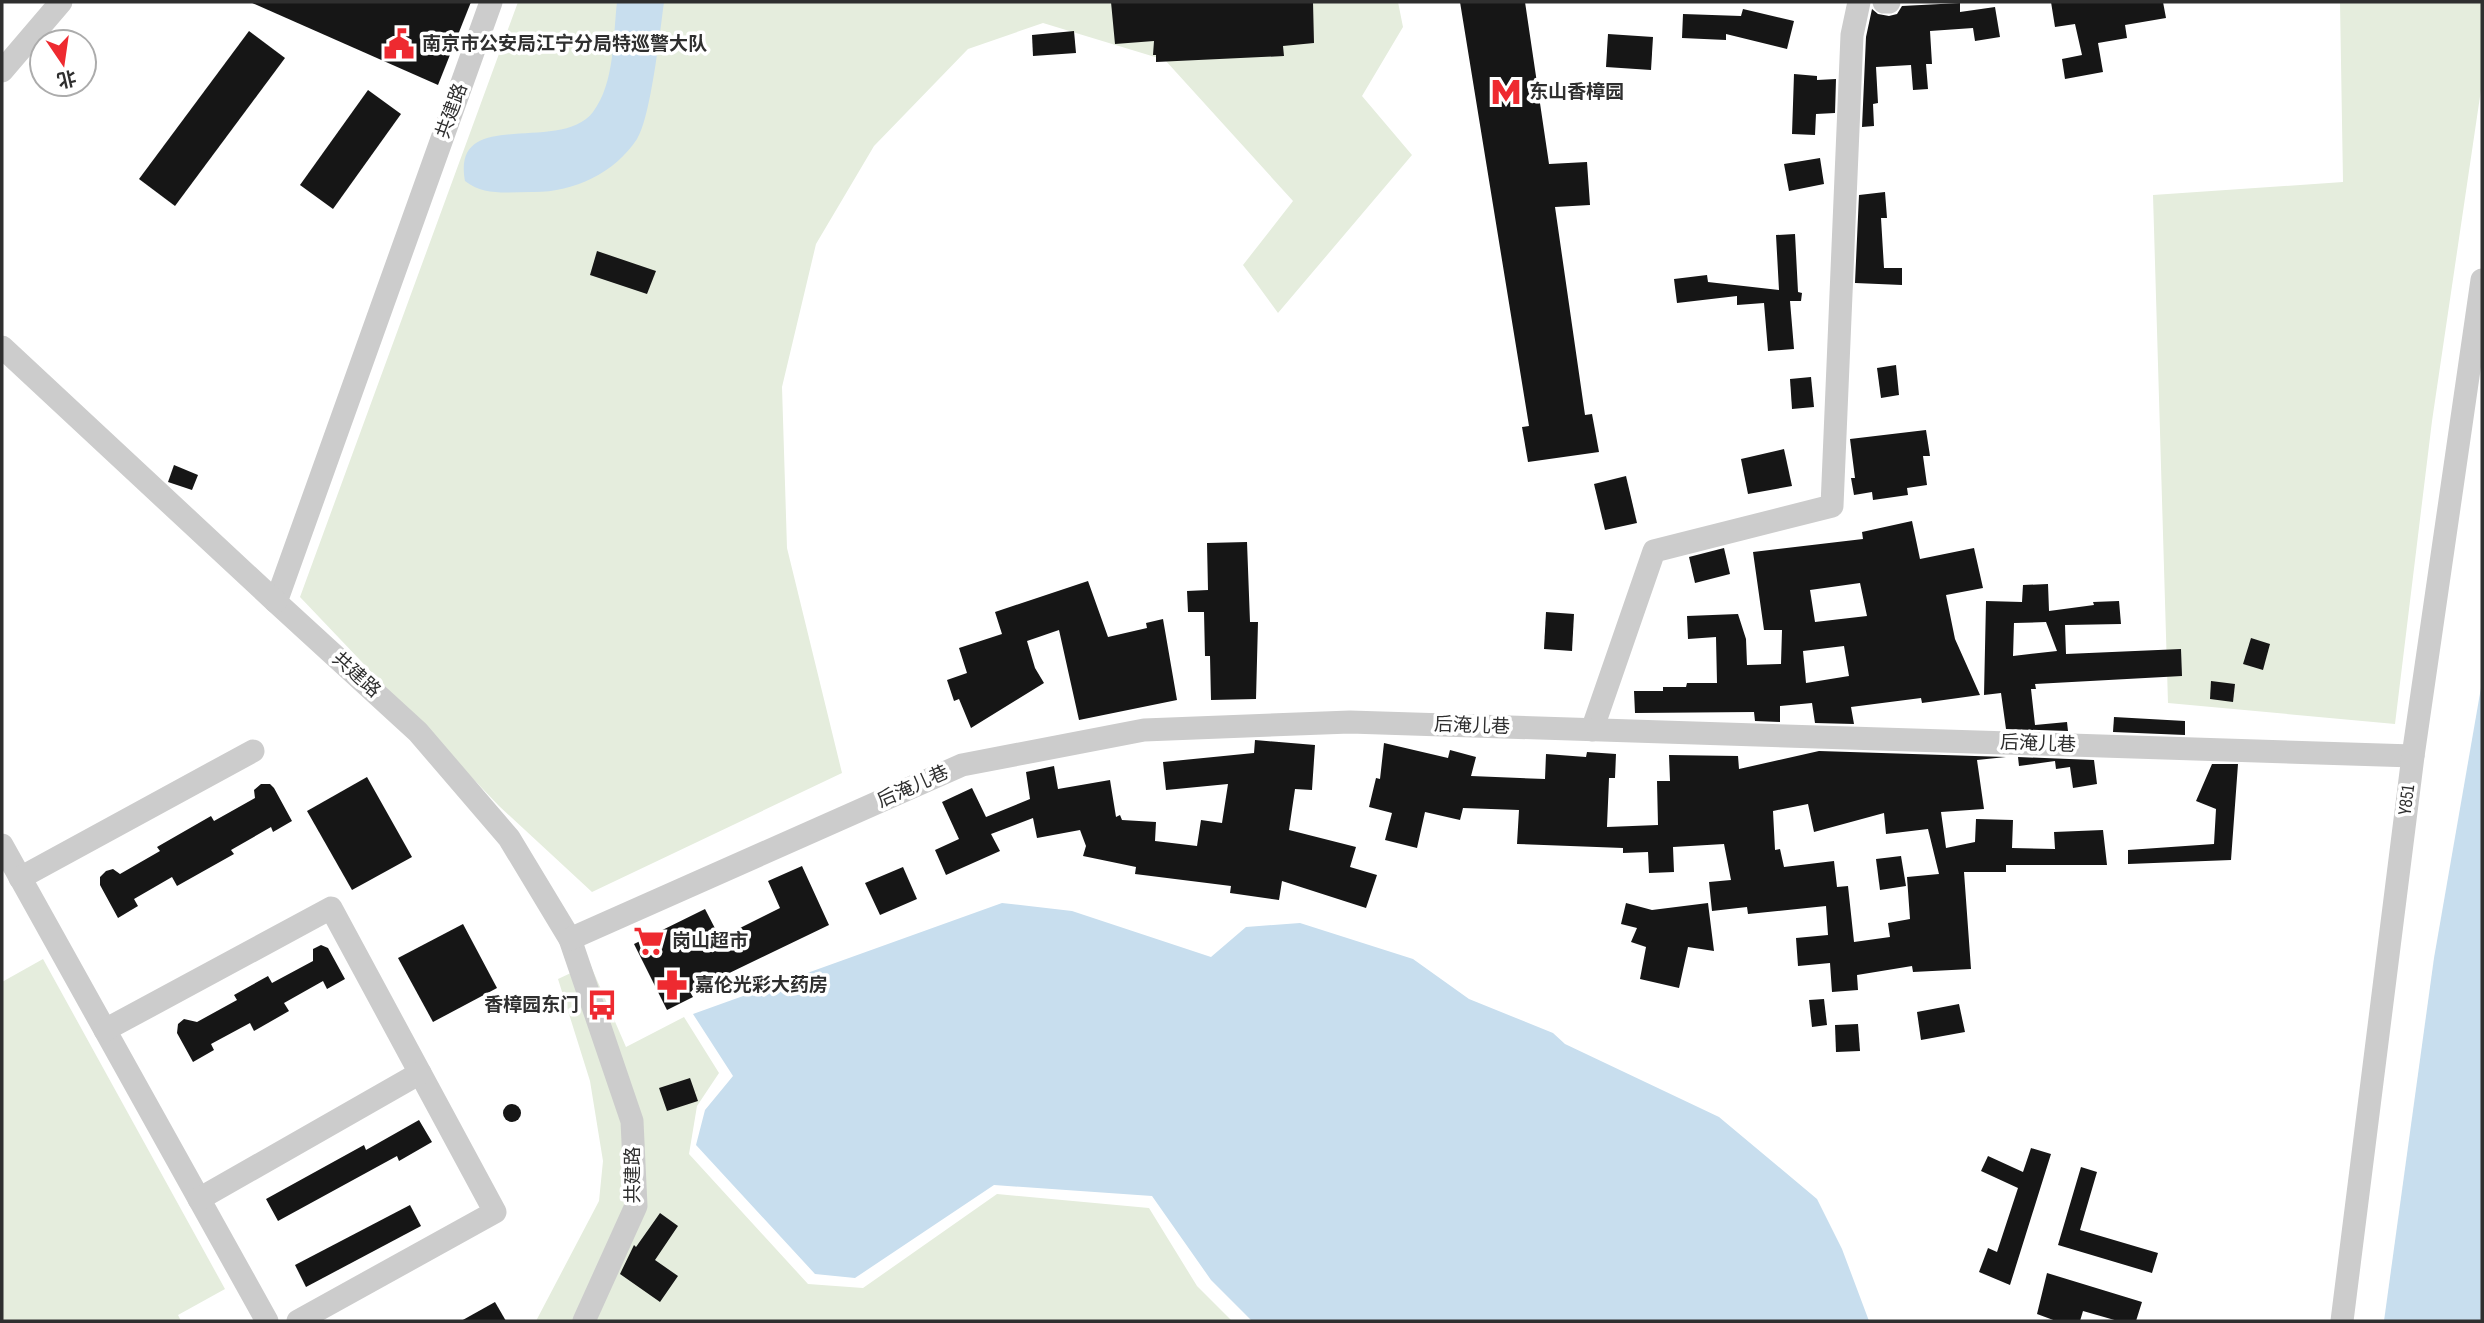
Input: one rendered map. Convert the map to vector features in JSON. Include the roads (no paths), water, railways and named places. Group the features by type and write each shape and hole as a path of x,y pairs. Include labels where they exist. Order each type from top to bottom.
{"street":[{"path":"2,71 61,2"},
{"name":"共建路","path":"491,2 276,602 418,732 509,838 570,939 632,1121 636,1206 584,1321"},
{"path":"1592,730 1654,551 1832,506 1852,35 1859,2"},
{"name":"Y851","path":"2342,1321 2413,756 2482,280"},
{"path":"2,347 276,602"},
{"name":"后淹儿巷","path":"570,939 962,765 1144,730 1350,722 2413,756"},
{"path":"20,878 253,751"},
{"path":"2,845 267,1321"},
{"path":"105,1030 331,908 495,1212 298,1321"},
{"path":"199,1199 420,1073"}],"water":[{"path":"617,2 664,2 647,112 637,139 628,151 591,179 562,189 496,192 480,189 465,181 465,158 474,144 491,137 557,130 577,124 593,112 609,73"},
{"path":"2482,682 2482,1321 2384,1321 2434,958"},
{"path":"1002,903 1072,911 1211,957 1246,927 1300,923 1413,959 1469,999 1553,1033 1565,1044 1719,1117 1817,1199 1842,1249 1869,1321 1252,1321 1211,1280 1152,1196 994,1185 855,1278 815,1274 696,1145 705,1110 733,1076 693,1014"}],"place":[{"name":"南京市公安局江宁分局特巡警大队","path":"399,44"},
{"name":"东山香樟园","path":"1506,92"},
{"name":"岗山超市","path":"649,941"},
{"name":"嘉伦光彩大药房","path":"672,985"},
{"name":"香樟园东门","path":"602,1005"}]}
